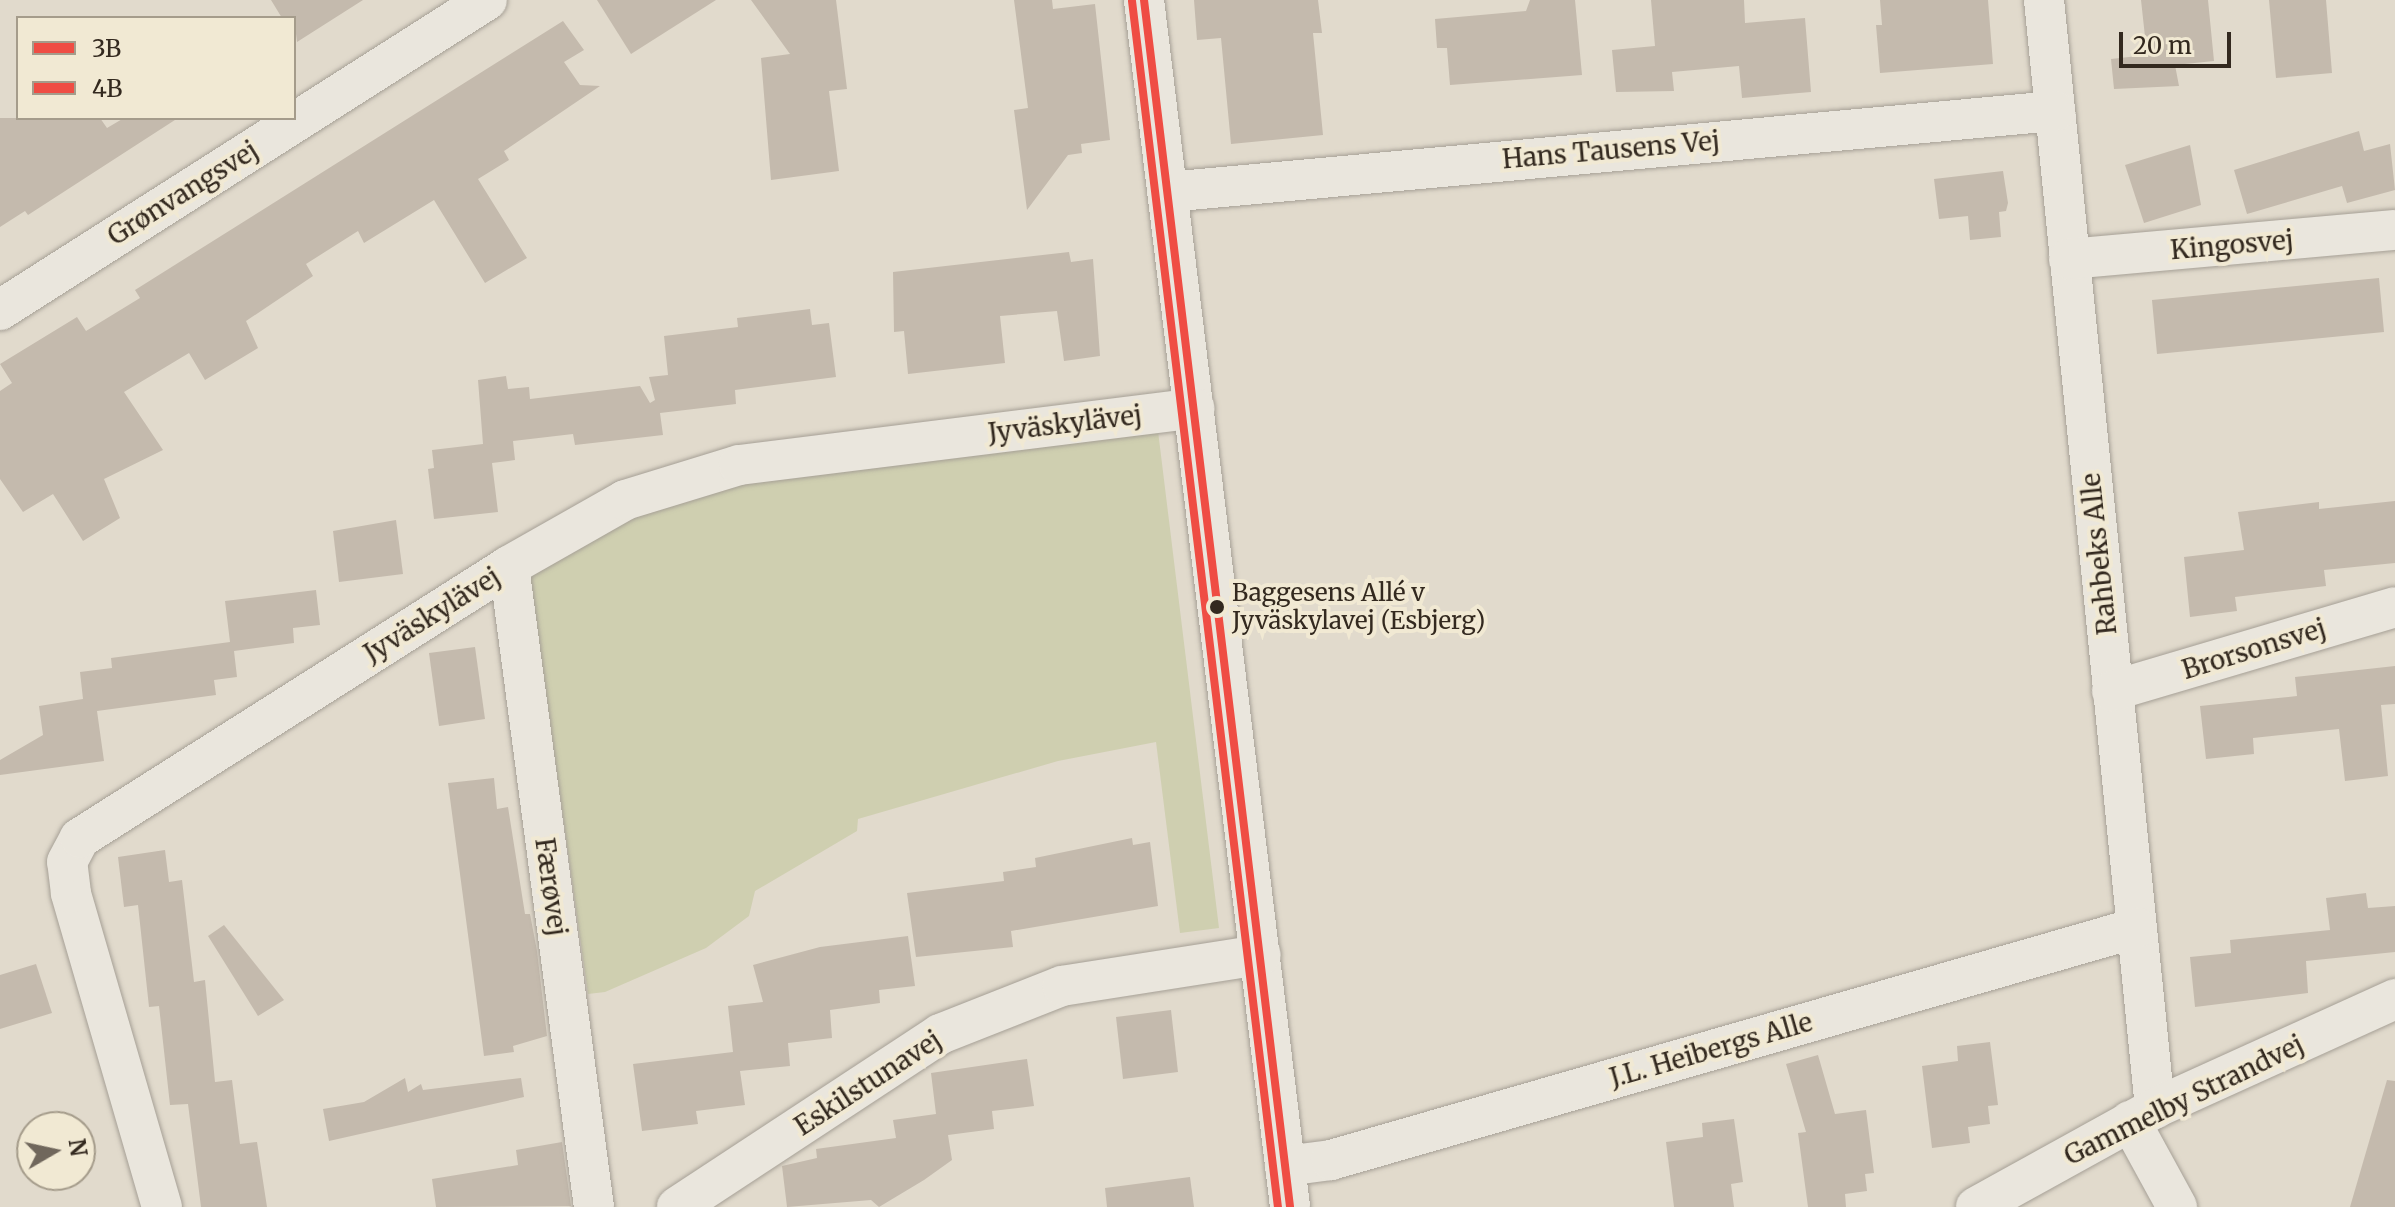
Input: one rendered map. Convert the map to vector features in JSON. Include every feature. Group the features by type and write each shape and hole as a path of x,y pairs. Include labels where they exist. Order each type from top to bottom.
{"street":[{"name":"Grønvangsvej","path":"0,310 487,0"},
{"path":"1144,0 1290,1207"},
{"name":"Rahbeks Alle","path":"2044,0 2136,928 2142,1114"},
{"name":"Hans Tausens Vej","path":"1168,192 2055,111"},
{"name":"Kingosvej","path":"2069,259 2395,230"},
{"name":"Jyväskylävej","path":"162,1207 71,893 67,862 75,847 111,817 509,566 625,500 739,465 1194,408"},
{"name":"Færøvej","path":"509,566 594,1207"},
{"name":"Brorsonsvej","path":"2112,691 2395,607"},
{"name":"J.L. Heibergs Alle","path":"1285,1166 1331,1160 2136,928"},
{"name":"Eskilstunavej","path":"677,1207 940,1034 1062,986 1261,955"},
{"name":"Gammelby Strandvej","path":"1976,1207 2142,1114 2395,999"},
{"path":"2142,1114 2177,1207"}],"green space":[{"path":"1158,431 1219,928 1180,933 1156,742 1058,761 858,819 857,831 755,891 749,916 706,948 605,992 588,994 529,575 584,541 655,509 725,487"}],"building":[{"path":"271,0 363,0 297,42 296,16 281,16"},
{"path":"597,0 716,0 631,54"},
{"path":"751,0 836,0 847,89 829,91 839,171 771,180 761,58 790,54"},
{"path":"1014,0 1052,0 1053,9 1095,4 1110,140 1081,144 1082,153 1068,155 1027,210 1014,110 1028,108"},
{"path":"1194,0 1318,0 1322,33 1313,33 1323,135 1231,144 1221,38 1197,40"},
{"path":"1530,0 1575,0 1582,75 1450,85 1447,48 1437,48 1435,19 1526,11"},
{"path":"1651,0 1744,0 1745,23 1805,18 1811,92 1742,98 1739,66 1672,72 1674,91 1616,92 1612,50 1655,46"},
{"path":"1880,0 1988,0 1993,64 1880,73 1876,25 1882,25"},
{"path":"2141,0 2208,0 2214,61 2175,65 2179,86 2114,89 2111,59 2147,55"},
{"path":"2269,0 2326,0 2332,73 2276,78"},
{"path":"563,21 584,50 564,62 580,85 600,86 504,151 509,160 478,179 527,258 485,283 434,200 364,243 358,231 306,264 313,276 246,321 258,348 205,380 189,353 124,392 163,450 104,479 120,518 83,541 53,494 23,512 0,479 0,391 12,383 0,364 77,317 86,331 140,298 135,290"},
{"path":"0,118 101,120 107,128 121,120 175,120 28,215 25,211 0,227"},
{"path":"2359,131 2364,151 2390,144 2395,190 2347,203 2342,186 2247,214 2234,170"},
{"path":"2190,145 2201,205 2144,223 2125,165"},
{"path":"2003,171 2008,203 2006,211 1999,212 2001,237 1970,240 1968,216 1939,219 1934,179"},
{"path":"1069,252 1071,262 1093,259 1100,356 1064,361 1057,311 1000,316 1005,363 908,374 904,331 894,332 893,272"},
{"path":"2379,278 2384,332 2157,354 2152,300"},
{"path":"810,309 812,325 829,323 836,377 735,390 736,404 660,413 663,435 575,445 573,434 513,441 515,460 492,463 498,512 434,519 428,469 434,468 432,450 483,444 478,380 506,376 508,389 529,387 530,399 640,386 650,403 655,400 649,377 668,375 664,336 738,327 737,318"},
{"path":"2395,501 2395,563 2324,570 2326,586 2235,597 2237,611 2190,617 2184,557 2244,550 2238,512 2319,502 2319,509"},
{"path":"396,520 403,574 339,582 333,531"},
{"path":"316,590 320,625 293,628 294,643 234,651 237,677 214,680 216,695 97,711 104,761 0,775 0,760 43,735 39,706 83,699 80,672 112,668 111,658 230,642 225,601"},
{"path":"475,647 485,719 439,726 429,653"},
{"path":"2395,666 2395,704 2381,705 2388,776 2345,781 2339,729 2253,738 2254,754 2206,759 2200,706 2297,696 2295,677"},
{"path":"494,778 497,809 508,807 525,914 530,914 547,1036 513,1046 514,1052 484,1056 448,783"},
{"path":"1132,838 1133,845 1150,842 1158,906 1011,931 1013,947 916,957 907,893 1004,881 1003,872 1036,867 1035,858"},
{"path":"165,850 169,882 182,880 194,982 205,980 215,1082 232,1080 240,1144 257,1142 267,1207 201,1207 188,1104 170,1105 159,1006 149,1007 138,905 124,907 118,857"},
{"path":"2366,893 2368,908 2395,906 2395,952 2306,961 2308,993 2195,1007 2190,957 2231,953 2230,940 2330,930 2326,898"},
{"path":"224,925 284,1000 258,1016 208,936"},
{"path":"908,936 915,986 879,990 880,1003 830,1010 832,1038 788,1043 790,1066 740,1071 745,1105 696,1111 698,1124 642,1131 633,1064 733,1052 728,1006 763,1002 753,965 820,947"},
{"path":"36,964 52,1013 0,1029 0,975"},
{"path":"1171,1010 1178,1072 1123,1079 1116,1017"},
{"path":"1990,1042 1998,1105 1988,1106 1990,1124 1968,1127 1970,1143 1932,1148 1922,1066 1958,1061 1957,1046"},
{"path":"1818,1055 1835,1114 1866,1110 1874,1173 1865,1174 1867,1191 1845,1194 1846,1207 1808,1207 1798,1133 1806,1132 1786,1064"},
{"path":"1027,1059 1034,1106 992,1111 994,1129 948,1135 952,1160 924,1180 879,1207 871,1200 787,1207 782,1166 817,1158 816,1149 896,1138 893,1120 936,1114 931,1073"},
{"path":"405,1078 408,1092 421,1084 423,1090 521,1078 524,1097 329,1141 323,1109 364,1102"},
{"path":"2387,1080 2395,1081 2395,1207 2350,1207"},
{"path":"1734,1119 1743,1182 1731,1184 1734,1207 1674,1207 1666,1142 1703,1137 1702,1123"},
{"path":"562,1142 571,1206 436,1207 432,1179 518,1165 516,1150"},
{"path":"1190,1177 1194,1207 1107,1207 1105,1188"}],"transit line":[{"name":"3B","path":"1144,0 1290,1207"},
{"name":"4B","path":"1132,1 1278,1207"}],"place":[{"name":"Baggesens Allé v Jyväskylavej (Esbjerg)","path":"1217,607"}]}
